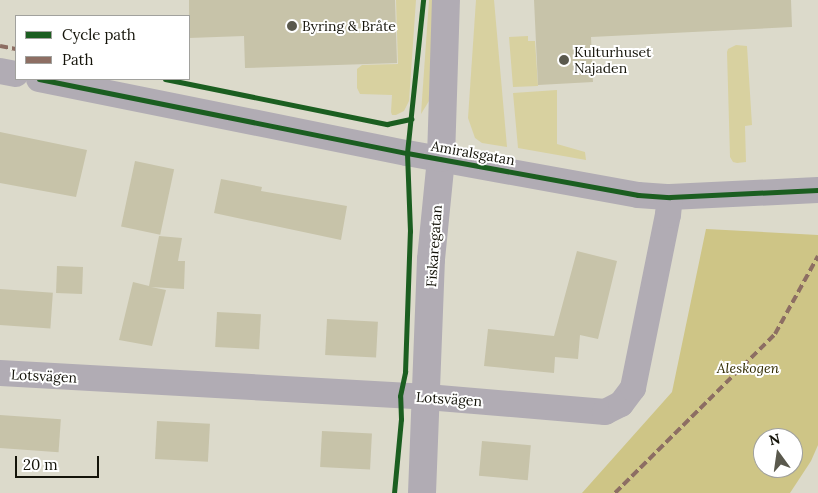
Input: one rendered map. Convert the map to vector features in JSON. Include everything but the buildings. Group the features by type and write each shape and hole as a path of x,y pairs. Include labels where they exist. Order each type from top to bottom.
{"street":[{"name":"Fiskaregatan","path":"422,493 431,259 441,158 446,0"},
{"path":"0,70 15,74"},
{"name":"Amiralsgatan","path":"44,80 407,154 441,158 638,195 670,197 818,190"},
{"name":"Lotsvägen","path":"0,373 427,397 605,412 621,404 633,388 670,197"}],"shaded area":[{"path":"396,0 416,0 409,101 404,111 392,115 392,95 360,94 357,88 357,69 362,65 398,64"},
{"path":"429,0 438,0 429,101 421,114"},
{"path":"476,0 494,0 507,147 482,143 475,138 468,118"},
{"path":"528,36 528,41 535,41 538,86 513,87 509,37"},
{"path":"736,45 747,46 752,125 745,126 746,162 737,163 733,162 730,157 727,52 728,49"},
{"path":"557,90 557,144 585,152 586,160 518,148 513,93"}],"green space":[{"name":"Aleskogen","path":"706,229 818,235 818,445 803,473 803,428 753,428 753,478 800,478 790,493 582,493 672,392"}],"marked path":[{"path":"0,46 15,49"},
{"path":"615,493 775,334 818,256"}],"cycle path":[{"path":"394,493 401,419 400,396 405,372 410,231 407,153 423,0"},
{"path":"44,80 407,153 638,195 670,197 818,190"},
{"path":"170,80 387,124 411,119"}],"place":[{"name":"Byring & Bråte","path":"292,26"},
{"name":"Kulturhuset Najaden","path":"564,60"}]}
